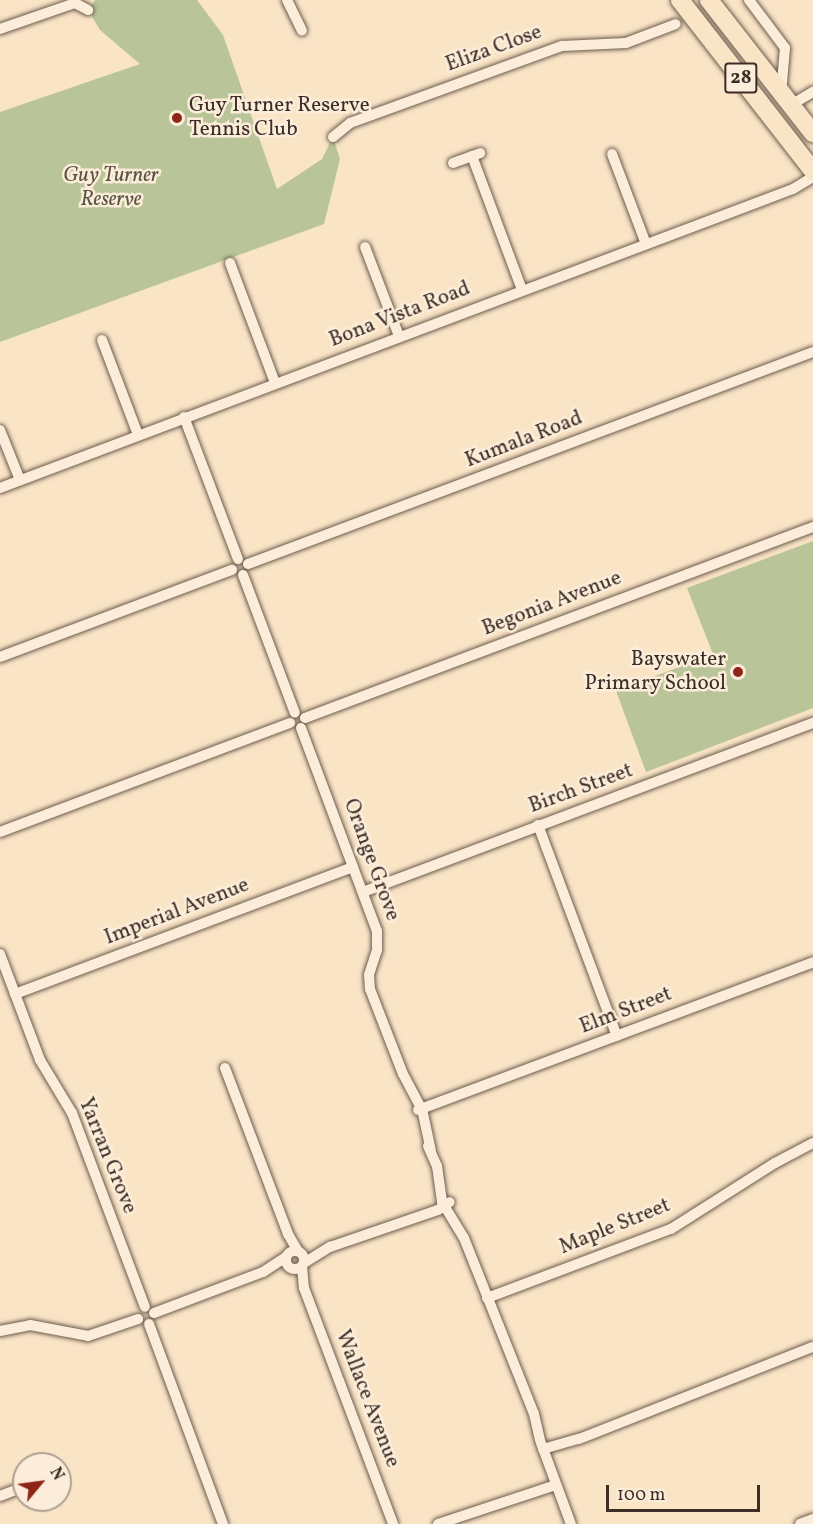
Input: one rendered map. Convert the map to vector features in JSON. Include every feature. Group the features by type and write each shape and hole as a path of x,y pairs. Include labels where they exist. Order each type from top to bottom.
{"main road":[{"name":"28","path":"680,0 813,171"},
{"name":"28","path":"709,0 813,133"}],"street":[{"path":"287,0 302,31"},
{"path":"749,0 786,48 786,99 813,92"},
{"path":"0,28 75,1 88,10"},
{"name":"Eliza Close","path":"333,137 350,123 562,46 626,43 676,24"},
{"path":"453,163 476,154 522,290"},
{"path":"612,154 646,244"},
{"name":"Bona Vista Road","path":"0,488 793,189 813,177"},
{"path":"365,247 399,336"},
{"path":"230,263 275,383"},
{"path":"102,340 138,435"},
{"name":"Kumala Road","path":"243,566 812,356"},
{"path":"184,417 243,566 292,718"},
{"path":"0,430 20,480"},
{"name":"Begonia Avenue","path":"303,723 813,527"},
{"path":"0,657 243,566"},
{"path":"0,832 292,718 303,723"},
{"name":"Orange Grove","path":"303,723 378,937 370,969 370,989 403,1074 406,1092 420,1110 420,1130 446,1182 445,1203 460,1218 464,1238 511,1364 534,1414 543,1448 571,1524"},
{"name":"Birch Street","path":"363,892 813,723"},
{"path":"538,825 617,1036"},
{"name":"Imperial Avenue","path":"15,994 353,867"},
{"name":"Yarran Grove","path":"0,954 43,1066 72,1113 150,1310"},
{"name":"Elm Street","path":"420,1110 813,962"},
{"path":"225,1068 288,1234 295,1260"},
{"name":"Maple Street","path":"486,1298 671,1229 775,1163 813,1143"},
{"path":"223,1524 139,1312 263,1272 445,1203"},
{"name":"Wallace Avenue","path":"295,1260 393,1524"},
{"path":"0,1331 30,1325 88,1336 143,1322 150,1310"},
{"path":"543,1448 579,1439 813,1347"},
{"path":"438,1524 555,1481"},
{"path":"800,1524 813,1519"}],"green space":[{"name":"Guy Turner Reserve","path":"95,0 197,0 223,35 277,189 322,159 333,137 340,159 324,224 0,342 0,112 140,64 100,30 88,10"},
{"name":"Bayswater Primary School","path":"813,541 813,708 646,772 616,691 713,654 687,588"}],"place":[{"name":"Guy Turner Reserve Tennis Club","path":"177,118"},
{"name":"Bayswater Primary School","path":"738,672"}]}
